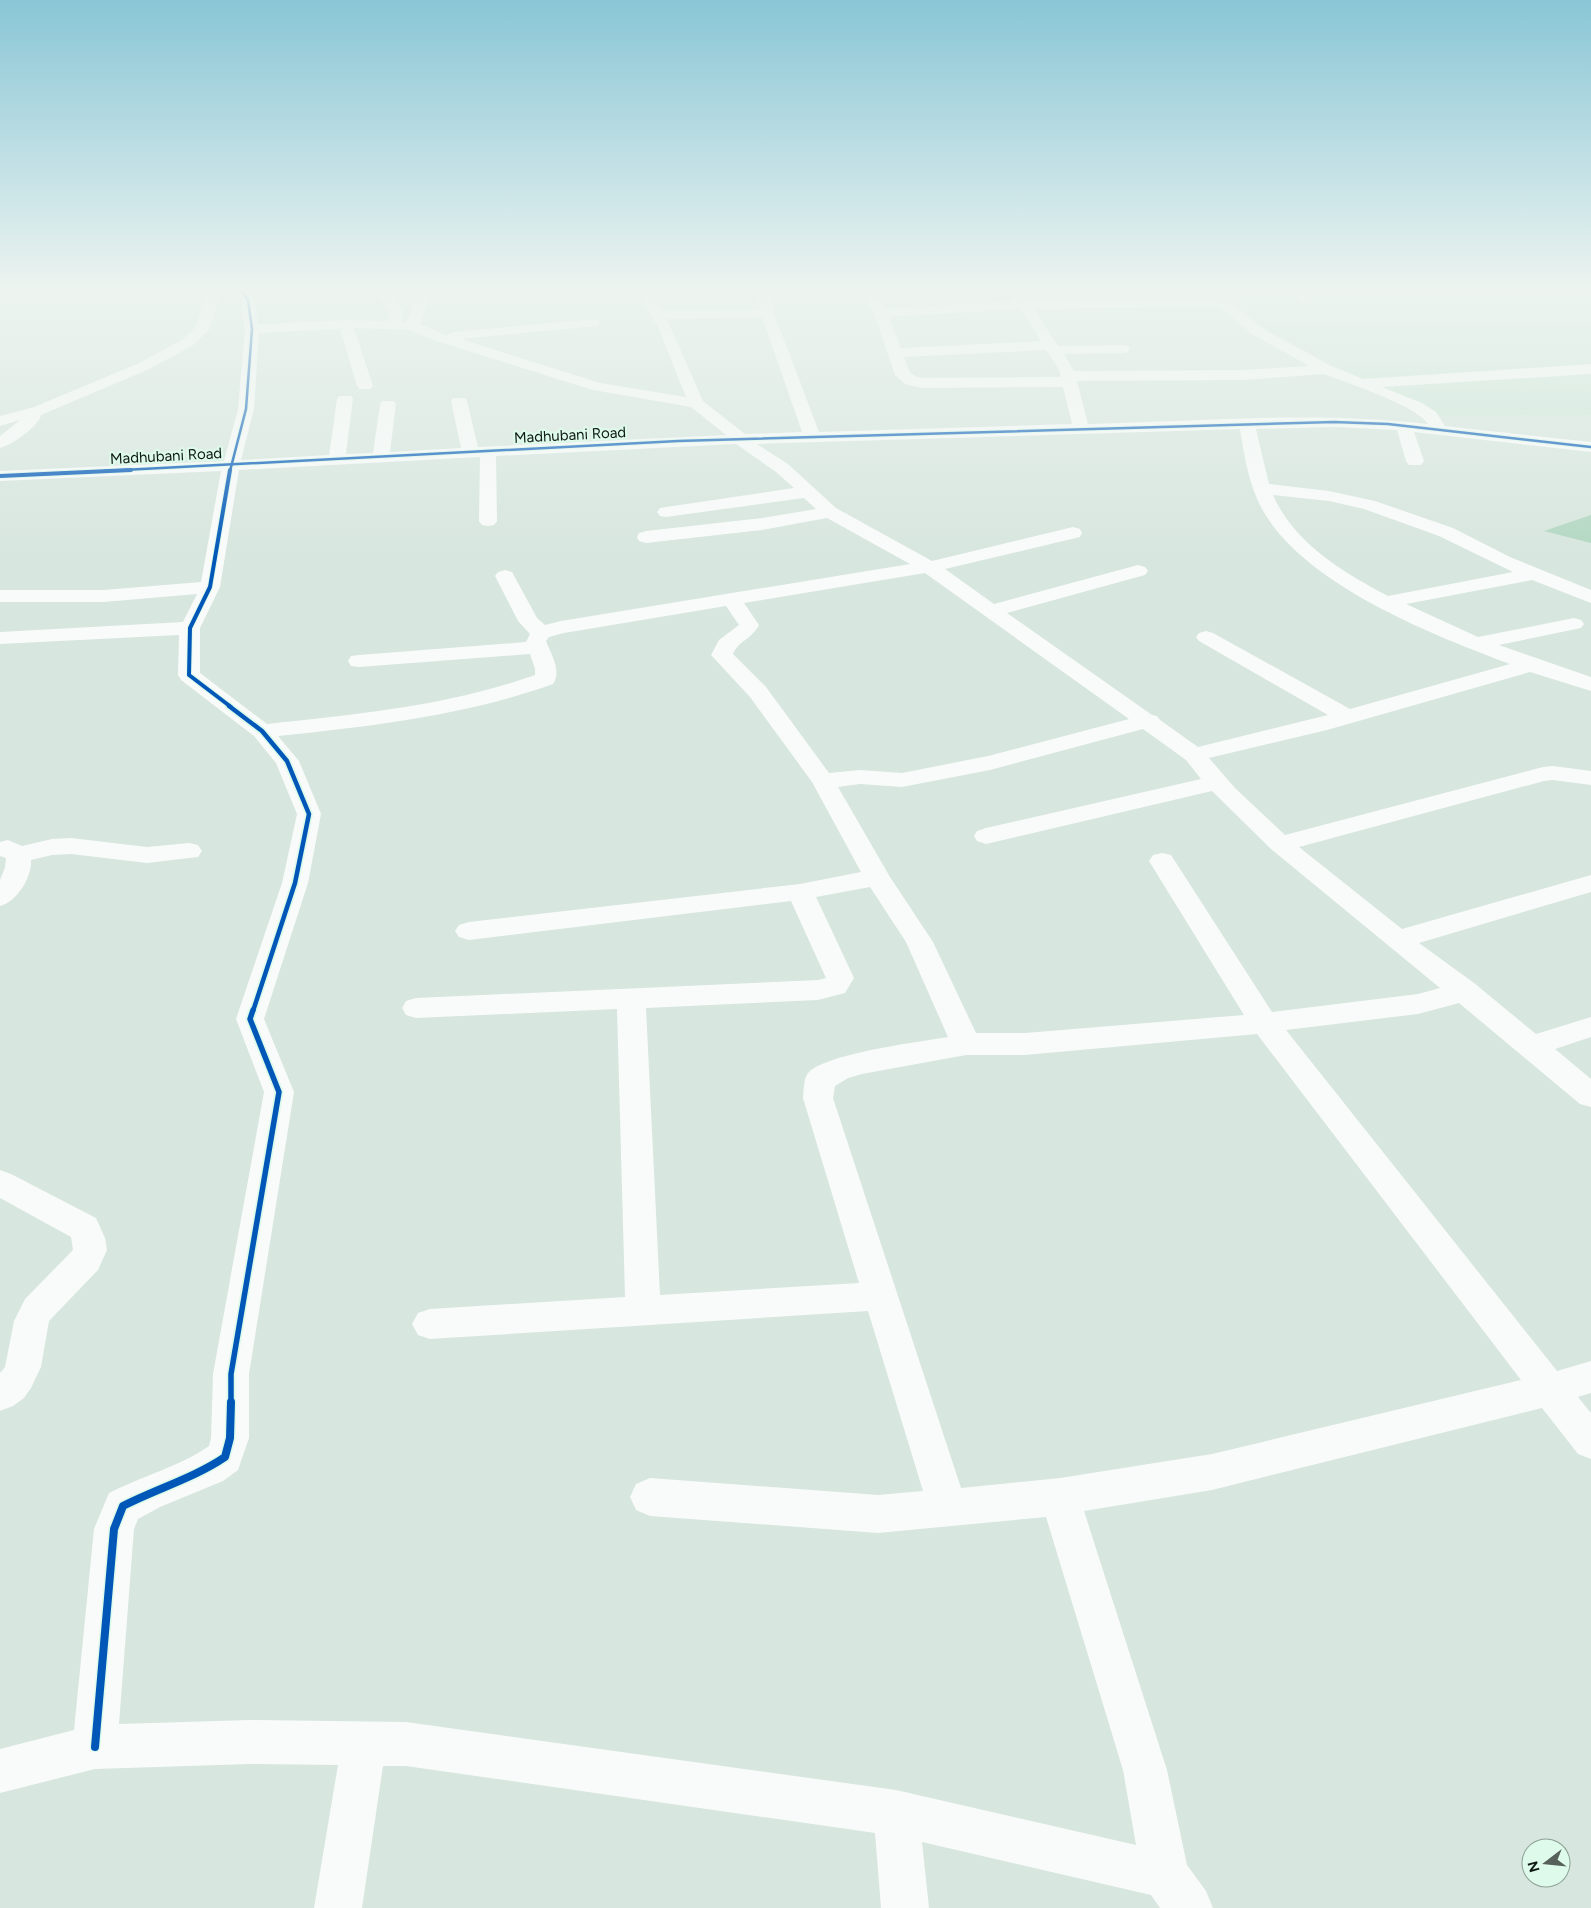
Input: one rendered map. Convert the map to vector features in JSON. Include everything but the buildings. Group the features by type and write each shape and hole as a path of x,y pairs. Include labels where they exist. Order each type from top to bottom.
{"street":[{"path":"0,421 40,410 118,377"},
{"path":"94,1747 114,1529 122,1506 209,1468 225,1457 230,1438 231,1374 279,1092 250,1019 295,883 309,814 287,761 262,731 189,675 190,628 210,587 231,464 246,409 248,377"},
{"path":"362,377 365,386"},
{"path":"566,377 598,387 696,403 741,439 782,468 830,512 929,567 1149,721 1194,755 1216,783 1280,844 1397,940 1533,1045 1591,1096"},
{"path":"685,377 696,403"},
{"path":"790,377 812,436"},
{"path":"906,377 916,382 1183,377"},
{"path":"1345,377 1425,411 1440,430"},
{"path":"1359,383 1458,377"},
{"path":"1068,379 1081,430"},
{"path":"337,460 345,399"},
{"path":"460,401 479,452 488,521"},
{"path":"381,458 388,404"},
{"path":"0,443 21,429 40,410"},
{"name":"Madhubani Road","path":"0,476 812,436 1334,422 1404,426 1591,447"},
{"path":"1247,424 1253,463 1263,489 1272,510 1296,543 1341,577 1386,602 1474,644 1530,665 1591,684"},
{"path":"1404,426 1415,461"},
{"path":"1572,445 1591,464"},
{"path":"1263,489 1329,496 1369,505 1446,532 1533,574 1591,597"},
{"path":"666,512 806,492"},
{"path":"646,537 762,524 830,512"},
{"path":"358,661 540,640 561,627 929,567 1073,533"},
{"path":"992,611 1138,571"},
{"path":"1386,602 1533,574"},
{"path":"262,731 398,716 450,706 522,688 546,679 546,668 540,640 505,576"},
{"path":"0,596 104,596 210,587"},
{"path":"731,599 749,625 746,631 726,644 722,655 758,692 823,782 877,877 919,942 966,1044"},
{"path":"1474,644 1574,624"},
{"path":"0,638 190,628"},
{"path":"1206,637 1346,716"},
{"path":"1194,755 1319,725 1530,665"},
{"path":"823,782 860,777 902,780 990,762 1149,721"},
{"path":"1280,844 1543,774 1553,773 1591,778"},
{"path":"986,836 1216,783"},
{"path":"9,852 71,846 146,855 189,851"},
{"path":"0,898 18,872 20,864 9,852"},
{"path":"1162,860 1264,1023 1591,1442"},
{"path":"469,931 800,892 877,877"},
{"path":"1397,940 1591,883"},
{"path":"416,1008 818,990 836,986 840,978 800,892"},
{"path":"948,1508 818,1098 820,1080 838,1070 862,1063 966,1044 1025,1044 1264,1023 1418,1004 1434,1001 1464,990"},
{"path":"631,998 643,1310"},
{"path":"1533,1045 1591,1027"},
{"path":"0,1183 84,1228 90,1240 88,1257 40,1306 30,1321 25,1346 26,1364 20,1376 0,1394"},
{"path":"430,1324 880,1296"},
{"path":"650,1497 878,1514 1060,1497 1212,1472 1551,1389 1591,1377"},
{"path":"0,1771 94,1747 250,1742 406,1744 896,1813 1177,1891 1146,1770 1060,1497"},
{"path":"338,1908 364,1743"},
{"path":"896,1813 905,1908"}],"shaded area":[{"path":"1358,377 1591,377 1591,415 1430,415"},
{"path":"1591,515 1591,543 1544,531"}],"cycle path":[{"path":"95,1747 114,1529 123,1506 146,1494 209,1468 225,1457 230,1438 231,1374 279,1092 250,1019 295,883 309,814 287,761 262,731 189,675 190,628 210,587 231,465 246,409 248,377"},
{"path":"0,476 267,464 678,441 1334,422 1388,424 1591,447"}]}
